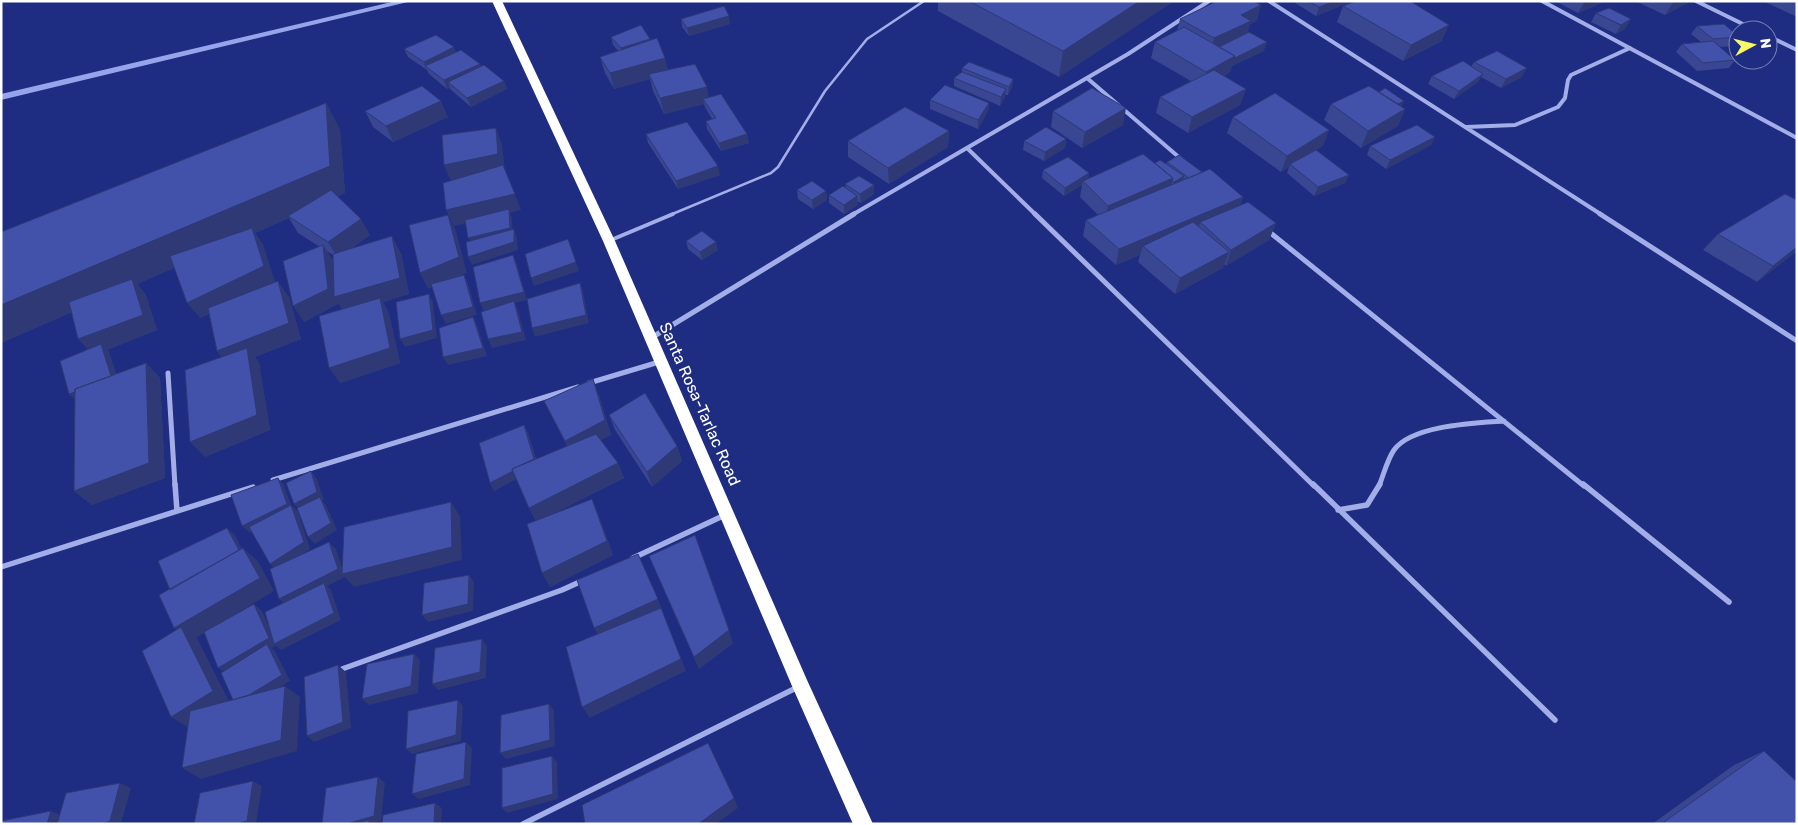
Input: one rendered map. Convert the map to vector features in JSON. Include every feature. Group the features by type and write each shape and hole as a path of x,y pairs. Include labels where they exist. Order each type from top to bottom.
{"highway":[{"name":"Santa Rosa-Tarlac Road","path":"497,1 609,241 801,686 863,824"}],"street":[{"path":"651,339 867,206 968,149 1128,54 1209,1"},
{"path":"1269,1 1797,341"},
{"path":"1542,1 1797,138"},
{"path":"1696,1 1735,20"},
{"path":"1778,41 1797,50"},
{"path":"1466,127 1515,125 1558,107 1565,98 1568,80 1571,75 1630,48"},
{"path":"1087,78 1185,162"},
{"path":"968,149 1555,720"},
{"path":"1260,224 1729,602"},
{"path":"269,482 661,361"},
{"path":"168,372 177,511"},
{"path":"1338,510 1367,505 1380,488 1395,448 1408,439 1441,428 1504,421"},
{"path":"1,567 260,485"},
{"path":"623,562 728,514"},
{"path":"342,669 562,590 588,578"},
{"path":"523,824 801,686"}],"lane":[{"path":"609,241 771,173 778,167 825,91 867,39 924,1"}],"building":[{"path":"969,1 1140,1 1063,51"},
{"path":"1217,1 1254,1 1261,5 1241,15 1251,21 1214,38 1180,19"},
{"path":"1308,1 1335,1 1319,7"},
{"path":"1356,1 1410,1 1449,25 1411,45 1343,6"},
{"path":"724,6 729,16 687,28 681,19"},
{"path":"1609,8 1631,19 1621,25 1596,13"},
{"path":"1724,24 1728,27 1728,38 1713,39 1697,26"},
{"path":"641,25 650,39 621,48 611,37"},
{"path":"1184,27 1235,56 1206,72 1155,42"},
{"path":"1249,32 1267,42 1235,58 1235,56 1219,47"},
{"path":"436,35 454,47 424,62 404,49"},
{"path":"657,38 665,58 610,73 600,57"},
{"path":"1713,41 1728,54 1728,61 1703,63 1682,44"},
{"path":"461,50 480,64 444,80 425,66"},
{"path":"1497,51 1527,68 1506,79 1474,62"},
{"path":"1463,61 1483,74 1459,91 1432,76"},
{"path":"969,62 1013,79 1009,87 962,68"},
{"path":"695,64 707,87 660,98 649,74"},
{"path":"484,65 504,81 467,98 448,82"},
{"path":"1214,70 1246,89 1192,117 1160,97"},
{"path":"962,72 1006,89 1001,97 954,78"},
{"path":"945,85 989,103 978,120 930,100"},
{"path":"422,86 441,101 386,126 365,111"},
{"path":"1369,86 1405,109 1368,131 1331,104"},
{"path":"1092,88 1126,108 1085,132 1053,111"},
{"path":"1385,88 1404,101 1398,104 1379,92"},
{"path":"1275,93 1329,130 1287,156 1233,117"},
{"path":"721,94 747,134 719,143 706,121 716,118 703,99"},
{"path":"326,103 330,166 1,305 1,232"},
{"path":"905,107 949,131 888,168 848,141"},
{"path":"687,122 718,166 676,181 646,134"},
{"path":"1417,125 1435,137 1390,160 1370,146"},
{"path":"1046,127 1066,139 1045,152 1024,141"},
{"path":"496,128 498,154 444,165 442,135"},
{"path":"1316,150 1349,175 1318,187 1290,164"},
{"path":"1143,154 1173,178 1108,206 1083,181"},
{"path":"1179,155 1202,172 1189,178 1167,162"},
{"path":"1068,157 1089,173 1065,188 1043,170"},
{"path":"1160,160 1184,176 1174,182 1172,181 1173,178 1155,163"},
{"path":"503,165 515,194 446,210 443,183"},
{"path":"1210,169 1243,197 1119,249 1086,220"},
{"path":"859,176 874,185 860,194 845,184"},
{"path":"812,181 826,191 812,200 797,190"},
{"path":"843,186 857,196 844,205 829,195"},
{"path":"331,190 361,219 328,242 288,216"},
{"path":"1785,194 1797,200 1797,247 1773,266 1718,234"},
{"path":"1248,202 1276,223 1231,250 1200,222"},
{"path":"509,209 510,228 468,238 465,220"},
{"path":"448,215 459,257 420,273 409,225"},
{"path":"1193,222 1229,252 1180,278 1143,246"},
{"path":"252,228 264,266 187,303 170,256"},
{"path":"514,229 514,242 468,257 466,242"},
{"path":"702,231 716,242 700,252 686,241"},
{"path":"392,236 400,278 334,297 333,254"},
{"path":"568,239 576,262 531,278 525,254"},
{"path":"323,245 328,289 293,306 283,261"},
{"path":"513,255 524,292 480,303 473,267"},
{"path":"464,275 473,307 441,315 431,284"},
{"path":"132,279 143,315 78,339 69,302"},
{"path":"278,281 289,323 217,351 208,308"},
{"path":"580,283 586,315 532,328 527,299"},
{"path":"429,294 433,330 400,339 396,302"},
{"path":"380,298 390,348 329,368 319,316"},
{"path":"514,301 522,332 488,339 481,312"},
{"path":"473,317 483,348 443,357 439,328"},
{"path":"101,344 111,376 75,389 75,392 69,394 60,361"},
{"path":"247,348 257,415 190,442 185,370"},
{"path":"146,363 149,463 74,491 75,389"},
{"path":"593,379 605,420 565,441 544,401"},
{"path":"645,393 677,446 647,472 609,415"},
{"path":"524,425 534,459 512,469 513,471 490,483 479,443"},
{"path":"596,434 618,463 529,508 512,469"},
{"path":"311,471 317,492 294,504 286,483"},
{"path":"278,478 287,504 242,526 231,495"},
{"path":"320,497 331,523 308,537 297,508"},
{"path":"592,499 607,541 542,573 527,524"},
{"path":"451,502 452,547 342,574 344,527"},
{"path":"291,505 304,542 270,564 249,527"},
{"path":"227,528 239,550 170,590 158,561"},
{"path":"695,535 729,630 694,657 649,556"},
{"path":"329,542 338,569 279,599 270,569"},
{"path":"243,548 260,578 174,628 159,595"},
{"path":"638,554 658,599 594,628 577,580"},
{"path":"469,575 468,604 422,615 424,583"},
{"path":"324,583 334,613 274,644 265,612"},
{"path":"254,604 269,638 218,668 204,632"},
{"path":"661,608 681,659 582,707 566,647"},
{"path":"181,627 213,691 171,717 142,651"},
{"path":"482,639 480,672 432,684 435,648"},
{"path":"267,644 282,675 249,695 233,700 221,673"},
{"path":"414,654 411,686 362,699 367,664"},
{"path":"338,665 343,722 307,736 304,677"},
{"path":"285,686 281,740 182,768 190,711"},
{"path":"458,700 456,735 406,749 408,711"},
{"path":"549,704 550,740 500,753 501,715"},
{"path":"466,742 464,779 412,794 416,754"},
{"path":"708,743 734,798 698,824 585,824 582,805"},
{"path":"1764,751 1797,782 1797,824 1665,824 1664,822"},
{"path":"552,756 553,794 502,808 502,768"},
{"path":"378,777 374,816 346,824 322,824 326,788"},
{"path":"253,781 247,821 236,824 194,824 200,793"},
{"path":"120,783 110,821 101,824 57,824 66,793"},
{"path":"435,803 434,824 382,824 383,815"},
{"path":"51,811 47,824 1,824 1,821"},
{"path":"369,820 369,824 354,824"}],"waterway":[{"path":"1,97 408,1"}]}
